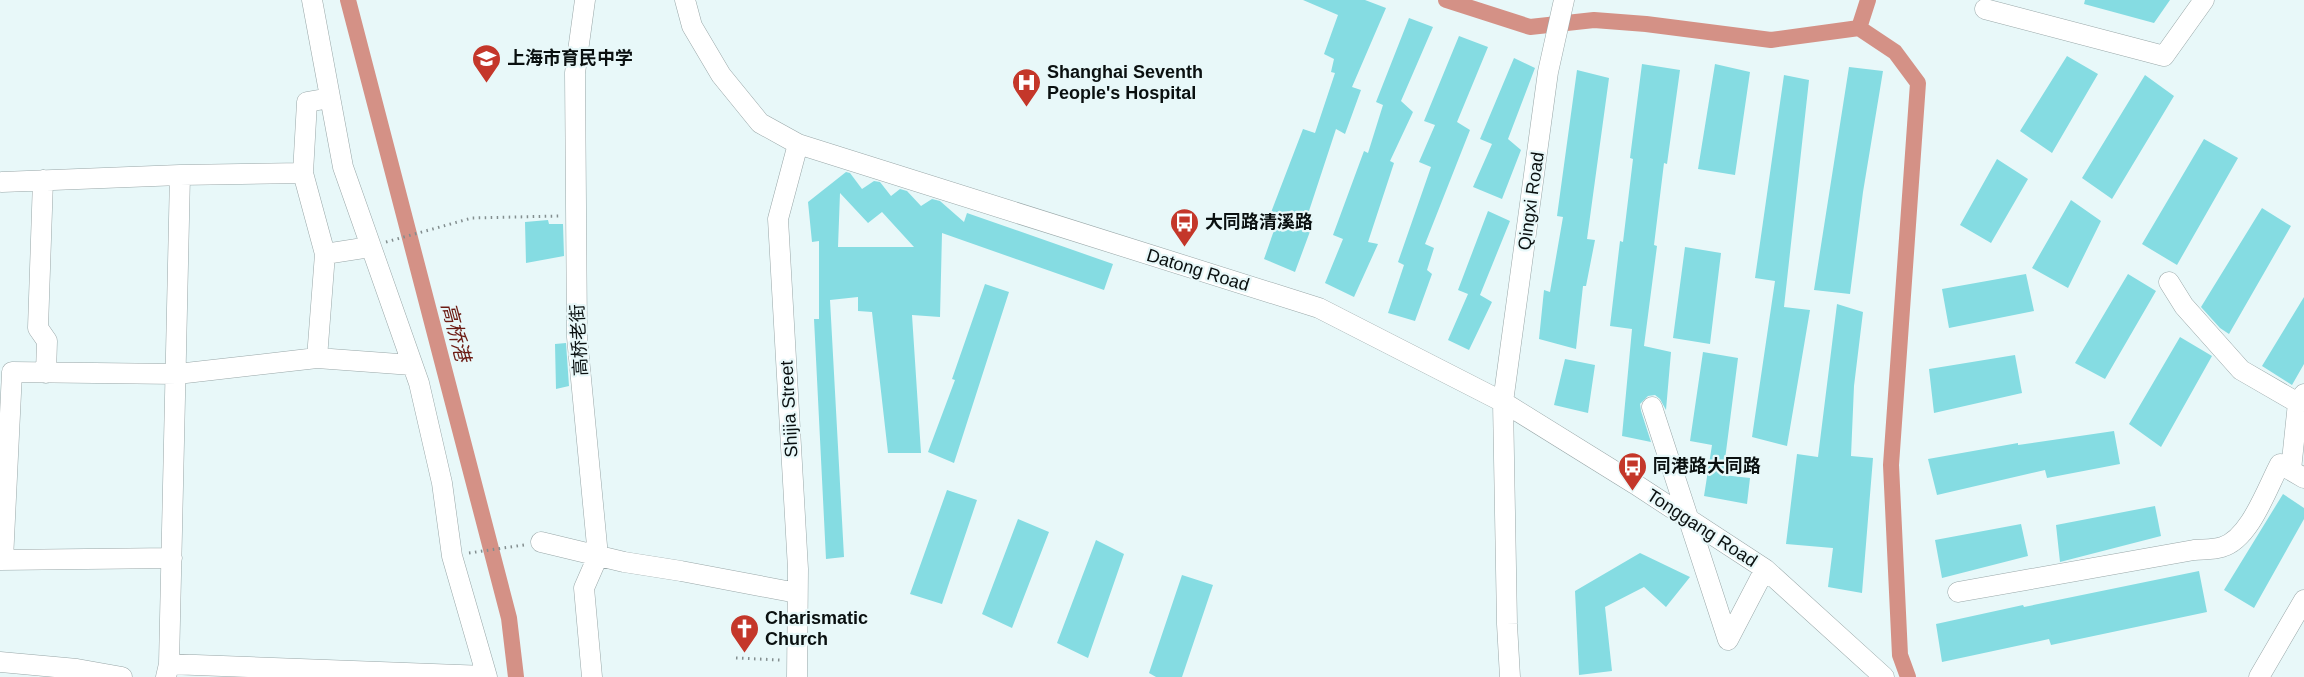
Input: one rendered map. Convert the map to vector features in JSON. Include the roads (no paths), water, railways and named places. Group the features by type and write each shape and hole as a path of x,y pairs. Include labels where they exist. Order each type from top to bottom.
{"street":[{"path":"180,175 177,374 168,671 487,676 452,556 442,483 419,383 343,167 312,0"},
{"name":"高桥老街","path":"585,0 575,74 577,337 598,556 584,588 592,677"},
{"name":"Datong Road","path":"685,0 692,26 721,75 759,123 798,144 1318,308 1503,402"},
{"name":"Qingxi Road","path":"1503,402 1548,72 1564,0"},
{"path":"1984,9 2164,56 2204,0"},
{"path":"318,358 325,254 303,173 307,102 330,98"},
{"name":"Shijia Street","path":"797,669 797,593 778,219 798,144"},
{"path":"2,182 303,173"},
{"path":"43,180 38,328 47,341 46,373"},
{"path":"325,254 370,247"},
{"path":"1958,592 2193,550 2220,548 2233,543 2244,533 2280,464 2297,474 2301,399 2241,370 2184,306 2169,282"},
{"path":"172,558 2,560 12,372 177,374 318,358 412,365"},
{"path":"1503,402 1509,677"},
{"name":"Tonggang Road","path":"1503,402 1765,569 1884,677"},
{"path":"1652,407 1728,640 1765,569"},
{"path":"541,542 598,556 797,593"},
{"path":"2259,677 2301,604"},
{"path":"0,662 77,669 122,677"}],"waterway":[{"name":"高桥港","path":"348,0 509,618 516,677"},
{"path":"1446,0 1530,27 1594,20 1646,24 1771,40 1859,28 1895,52 1918,83 1891,465 1900,655 1908,677"},
{"path":"1859,28 1868,0"}],"place":[{"name":"上海市育民中学","path":"486,84"},
{"name":"Shanghai Seventh People's Hospital","path":"1026,108"},
{"name":"大同路清溪路","path":"1184,248"},
{"name":"同港路大同路","path":"1632,492"},
{"name":"Charismatic Church","path":"744,654"}]}
